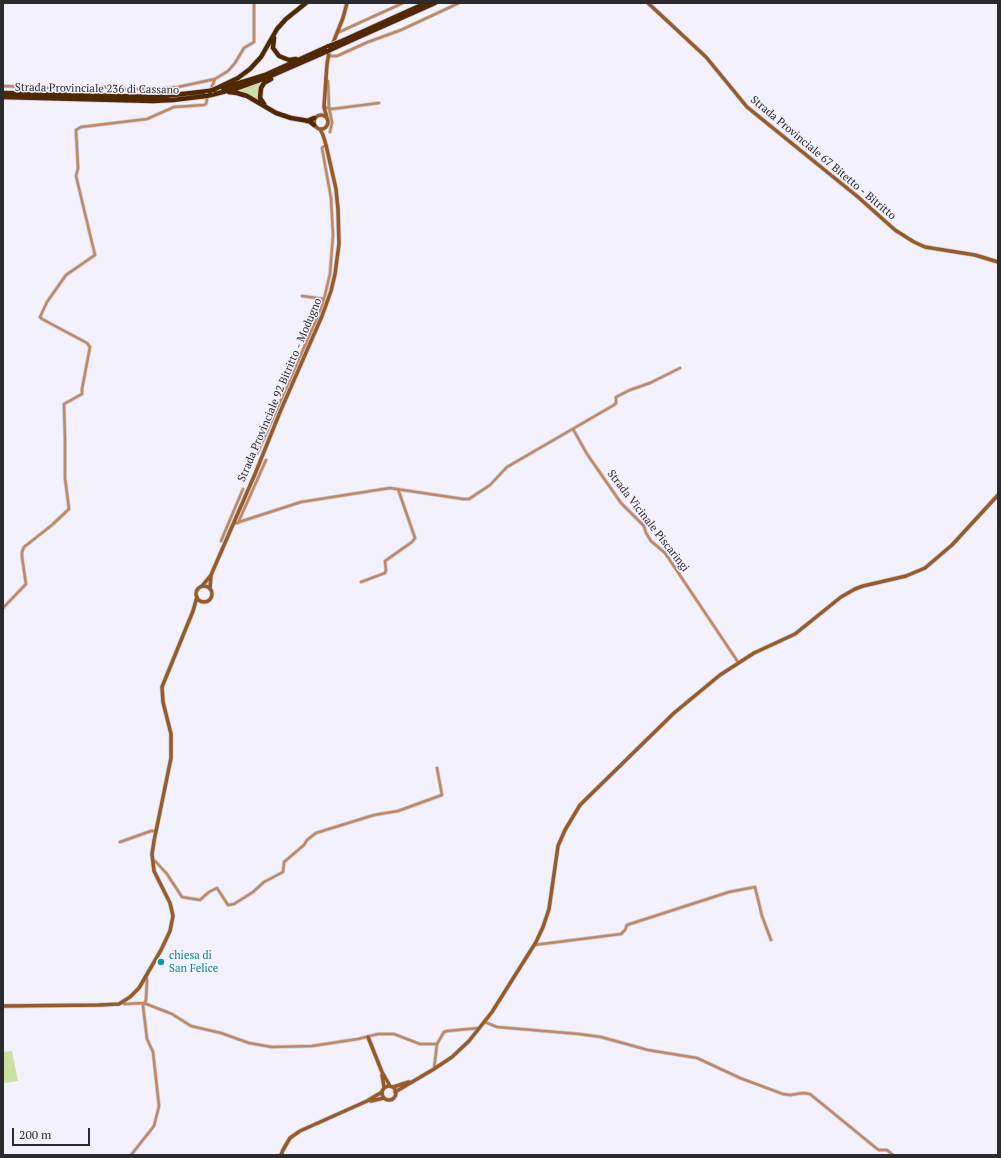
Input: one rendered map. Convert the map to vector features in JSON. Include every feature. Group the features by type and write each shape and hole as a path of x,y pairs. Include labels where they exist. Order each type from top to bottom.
{"highway":[{"path":"210,93 238,78 250,69 261,57 277,29 286,19 306,3"},
{"name":"Strada Provinciale 236 di Cassano","path":"3,93 156,97 225,92 266,78 329,51 342,42 426,3"},
{"name":"Strada Provinciale 236 di Cassano","path":"342,42 435,3"},
{"path":"277,29 273,42 273,48 279,56 284,59 296,59 314,51 329,51"},
{"name":"Strada Provinciale 236 di Cassano","path":"3,97 153,101 173,100 210,93 329,51"},
{"path":"266,107 260,98 261,88 264,83 304,61"},
{"path":"225,92 236,92 247,96 284,116 307,121 314,125"},
{"path":"307,121 316,117"}],"main road":[{"path":"323,135 328,122 324,107 329,51 337,33 346,3"},
{"name":"Strada Provinciale 67 Bitetto - Bitritto","path":"648,3 706,57 747,107 858,197 895,230 914,242 926,247 975,255 998,262"},
{"path":"324,107 316,117 314,125 320,129 325,128"},
{"path":"316,117 323,115 327,118"},
{"name":"Strada Provinciale 92 Bitritto - Modugno","path":"211,575 239,512 278,411 327,303 335,274 339,244 336,189 326,145 320,129"},
{"path":"368,1101 384,1098 389,1100 395,1096 396,1092 434,1069 457,1052 480,1028 544,927 549,909 558,846 564,831 580,805 674,713 738,662 795,634 842,597 855,589 906,576 925,568 952,545 998,495"},
{"path":"3,1006 112,1005 123,1002 135,993 161,950 170,931 173,916 170,903 154,871 152,860 156,831 171,758 170,734 163,702 162,687 194,611 197,597 196,592 211,575"},
{"path":"194,611 201,602 206,602 211,599 213,595 210,588 211,575"},
{"path":"202,586 210,588"},
{"path":"197,597 201,602"},
{"path":"281,1155 290,1138 300,1131 368,1101 382,1092 384,1087 382,1072 368,1036"},
{"path":"382,1072 396,1092"},
{"path":"384,1087 415,1080"},
{"path":"382,1092 384,1098"}],"street":[{"path":"3,86 64,89 106,87 121,89 153,89 178,87 215,79 222,76 231,68 244,48 254,42 254,3"},
{"path":"337,33 403,3"},
{"path":"329,51 337,56 368,42 401,30 459,3"},
{"path":"3,608 23,589 26,584 22,557 23,550 27,544 68,510 65,478 64,404 82,394 90,347 88,343 42,319 40,316 47,302 66,275 96,255 76,176 78,168 76,130 81,127 147,118 174,107 204,105 206,104 208,94 215,79"},
{"path":"326,80 328,81 329,108 332,122 330,132"},
{"path":"324,107 329,108 379,103"},
{"path":"257,454 278,411 317,318 324,299 330,274 333,236 331,198 322,148 326,145"},
{"path":"302,296 324,299"},
{"path":"233,524 301,502 394,488 463,499 469,498 490,485 507,467 614,405 616,403 616,397 650,383 680,368"},
{"name":"Strada Vicinale Piscaringi","path":"573,429 587,454 617,497 631,514 644,526 651,541 665,553 738,662"},
{"path":"238,523 266,460"},
{"path":"221,541 243,489"},
{"path":"361,582 385,573 385,561 412,542 415,538 398,489"},
{"path":"234,510 239,512"},
{"path":"152,860 156,862 167,874 182,897 200,900 209,892 217,888 228,905 234,904 253,892 264,882 283,872 284,862 304,845 306,840 316,833 374,815 398,811 442,795 437,768"},
{"path":"120,842 151,831 156,831"},
{"path":"534,945 621,934 630,924 729,892 755,887 762,916 771,940"},
{"path":"131,1155 154,1126 159,1106 152,1052 147,1039 143,1006 146,1000 146,977"},
{"path":"123,1002 124,1004 144,1003 172,1014 191,1026 221,1033 249,1043 272,1047 312,1046 358,1039 378,1034 394,1034 420,1044 437,1044"},
{"path":"484,1022 497,1027 601,1037 648,1050 697,1058 736,1076 783,1094 810,1094 876,1148 879,1150 887,1150 894,1155"},
{"path":"434,1069 437,1044 441,1036 447,1031 480,1028"}],"green space":[{"path":"262,82 259,99 236,91"},
{"path":"12,1051 18,1081 4,1083 3,1052"}],"place":[{"name":"chiesa di San Felice","path":"161,962"}]}
